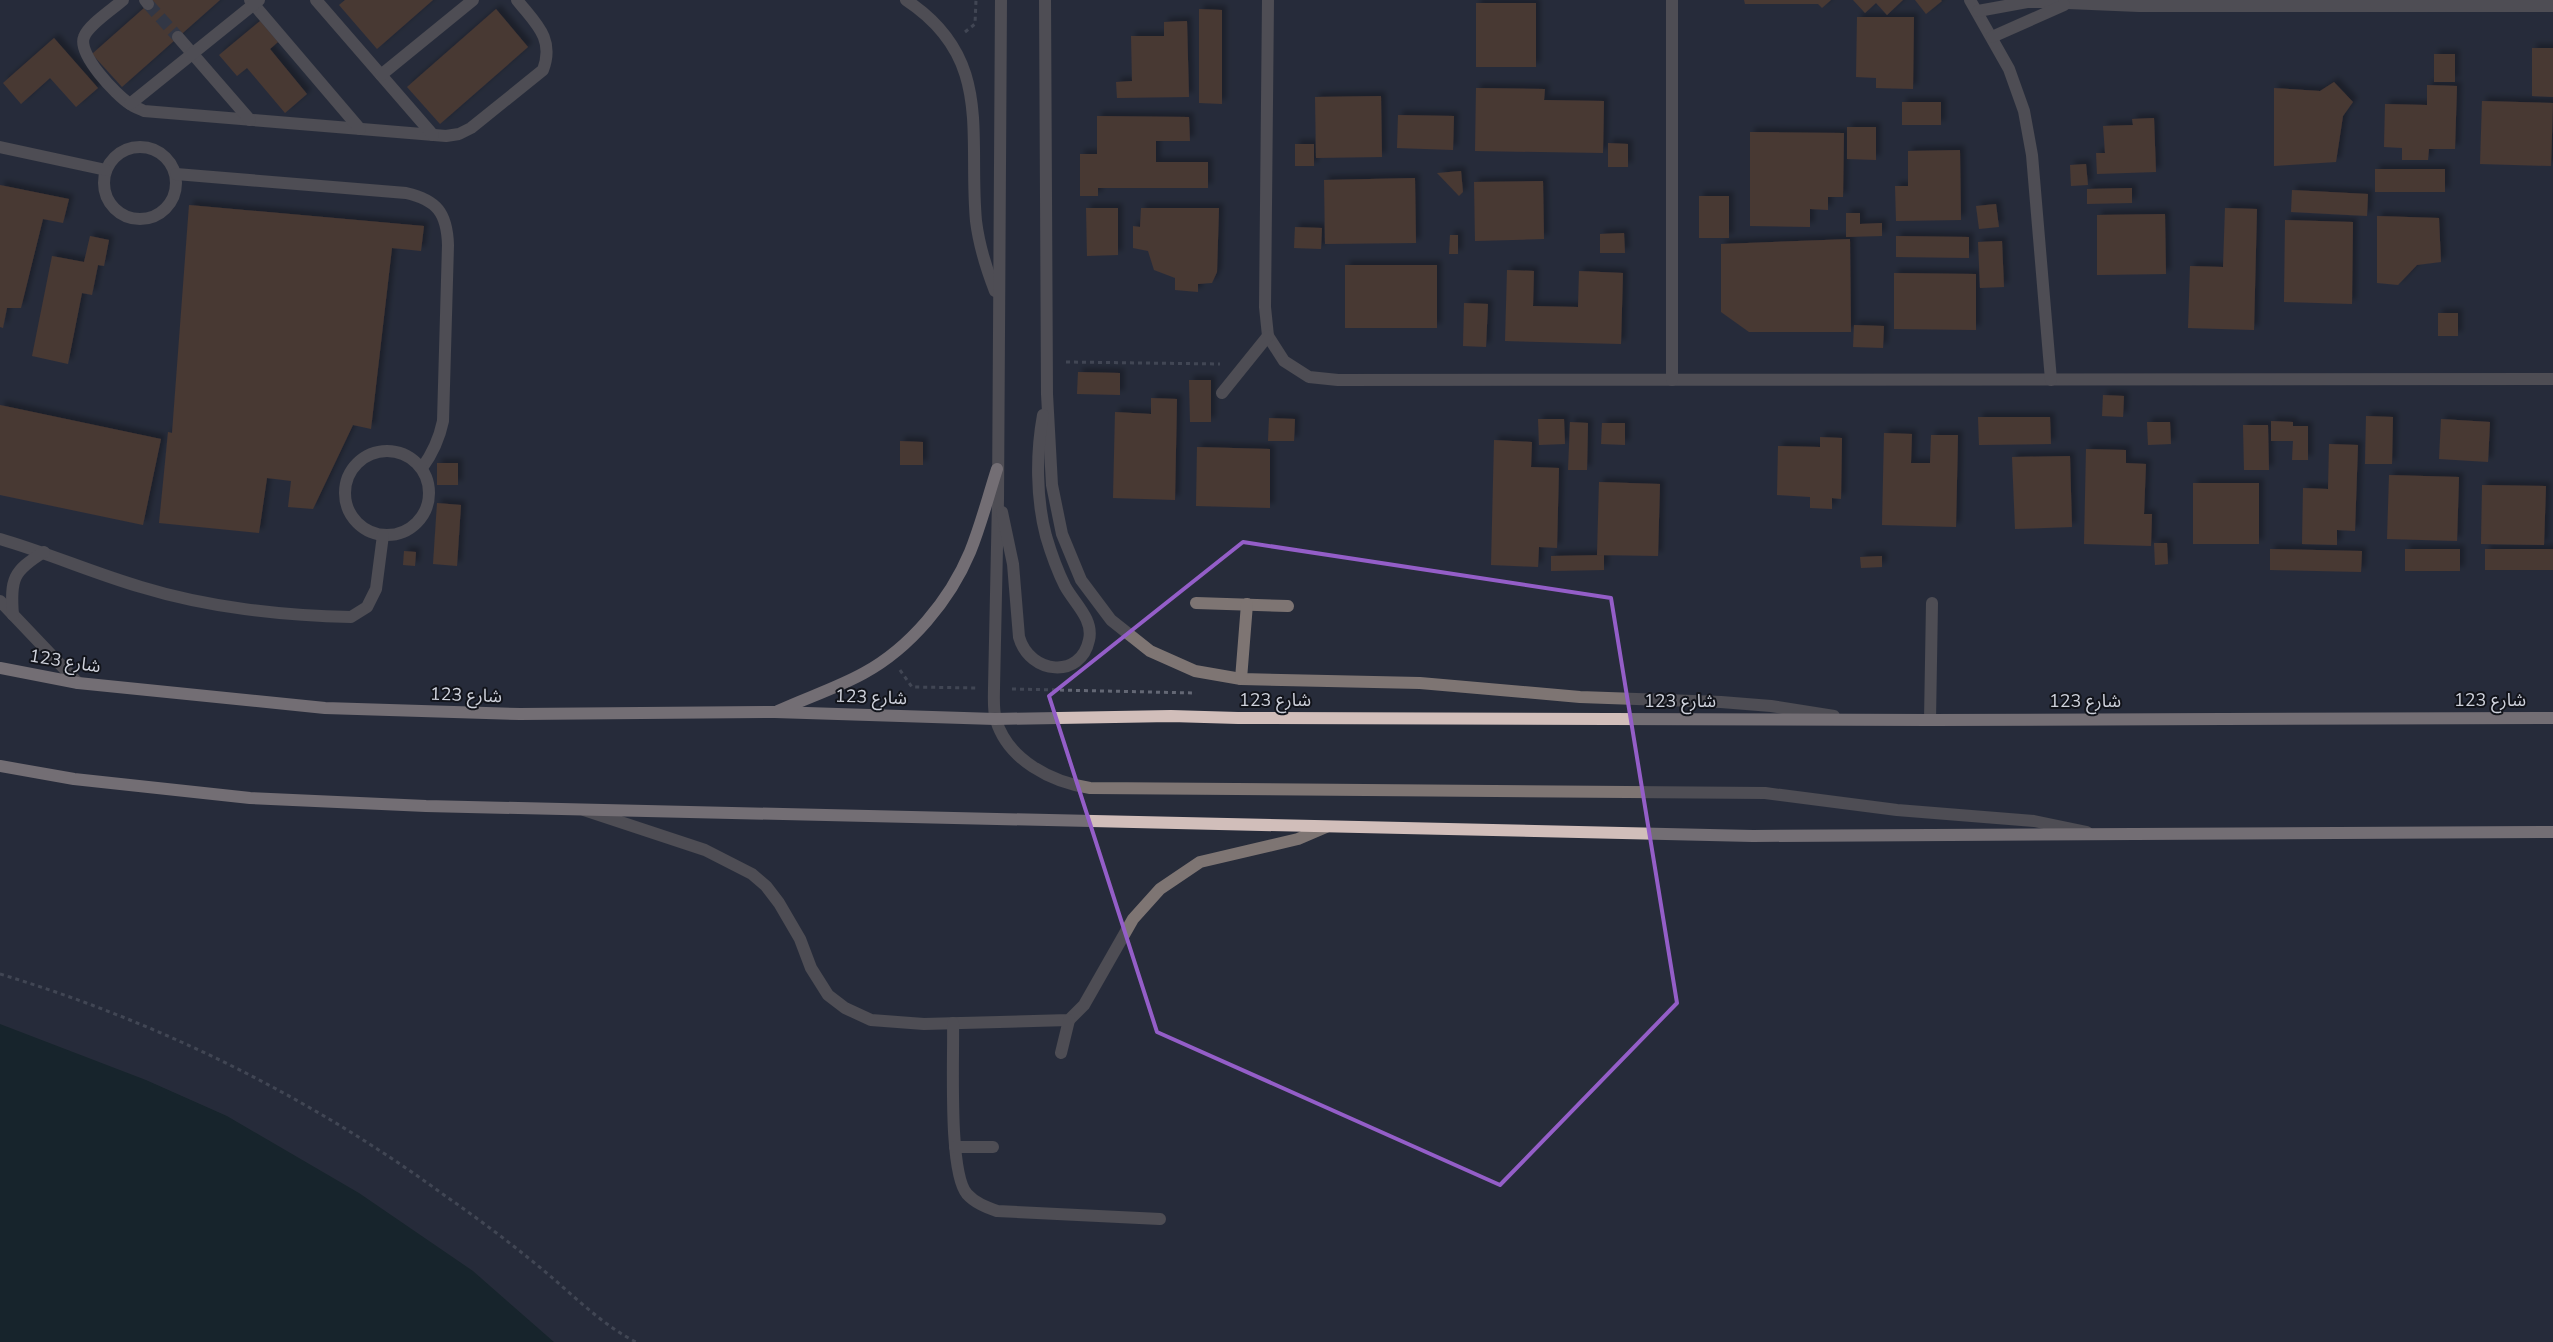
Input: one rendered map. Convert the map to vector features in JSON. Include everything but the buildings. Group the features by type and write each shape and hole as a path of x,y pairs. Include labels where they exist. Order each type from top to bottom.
{"main road":[{"path":"775,712 865,673 890,656 928,619 958,576 970,552 997,469"},
{"name":"شارع 123","path":"0,668 78,683 325,708 520,714 775,712 995,719 1171,716 1238,718 1930,720 2553,718"},
{"path":"0,766 74,779 250,798 426,806 1753,836 2553,832"}],"street":[{"path":"123,0 91,28 84,37 83,50 89,60 130,104 144,110 446,136 459,134 472,128 543,70 548,56 547,42 516,0"},
{"path":"316,0 433,135"},
{"path":"381,75 473,0"},
{"path":"906,0 929,17 952,44 964,70 972,98 976,220 984,261 998,298"},
{"path":"1001,0 995,719 1013,749 1026,761 1056,780 1090,788 1765,793 1897,810 2034,821 2097,835"},
{"path":"1045,0 1047,394 1052,485 1062,534 1081,580 1111,620 1150,651 1196,671 1241,679 1420,683 1580,697 1721,702 1771,706 1847,719"},
{"path":"1268,0 1264,307 1268,336 1284,361 1309,377 1338,380 2553,379"},
{"path":"1672,0 1672,380"},
{"path":"1970,0 2009,68 2021,102 2032,154 2051,380"},
{"path":"130,104 255,1 360,129"},
{"path":"1978,11 2027,2 2066,4 2553,6"},
{"path":"1992,37 2066,4"},
{"path":"178,37 250,120"},
{"path":"0,147 106,170"},
{"path":"133,147 151,148 167,158 176,174 176,191 169,207 155,217 138,220 121,215 109,203 103,186 106,170 116,154 133,147"},
{"path":"176,174 406,193 424,197 439,209 448,226 443,422 440,438 422,468"},
{"path":"1222,393 1268,336"},
{"path":"998,500 1010,543 1022,648 1028,657 1037,664 1048,667 1069,665 1085,651 1090,630 1088,622 1066,587 1055,563 1046,535 1040,506 1040,435 1047,394"},
{"path":"394,451 409,456 422,468 428,482 429,499 424,514 414,526 399,533 383,535 367,530 354,519 347,504 345,487 351,471 362,459 377,452 394,451"},
{"path":"0,539 44,552 140,587 188,599 237,607 351,617 367,607 376,589 383,535"},
{"path":"13,615 11,589 18,574 22,566 44,552"},
{"path":"0,601 78,683"},
{"path":"1196,603 1288,606"},
{"path":"1930,720 1932,603"},
{"path":"1241,679 1247,604"},
{"path":"584,810 705,850 752,874 766,886 791,922 811,968 828,995 845,1008 871,1020 924,1024 1070,1020"},
{"path":"1061,1054 1070,1020 1084,1005 1133,919 1160,889 1200,862 1298,839 1326,826"},
{"path":"953,1023 955,1146 959,1179 967,1194 977,1203 997,1211 1022,1214 1160,1219"},
{"path":"955,1146 993,1147"}],"path":[{"path":"952,44 974,24 976,0"},
{"path":"1047,362 1245,365"},
{"path":"0,974 102,1009 178,1041 253,1077 350,1130 478,1218 598,1316 636,1342"}],"highlighted area":[{"path":"1243,542 1611,598 1677,1003 1500,1185 1157,1032 1049,696"}],"shaded area":[{"path":"0,1024 146,1080 227,1116 359,1193 473,1271 554,1342 0,1342"}],"tunnel":[{"path":"148,4 178,37"}]}
